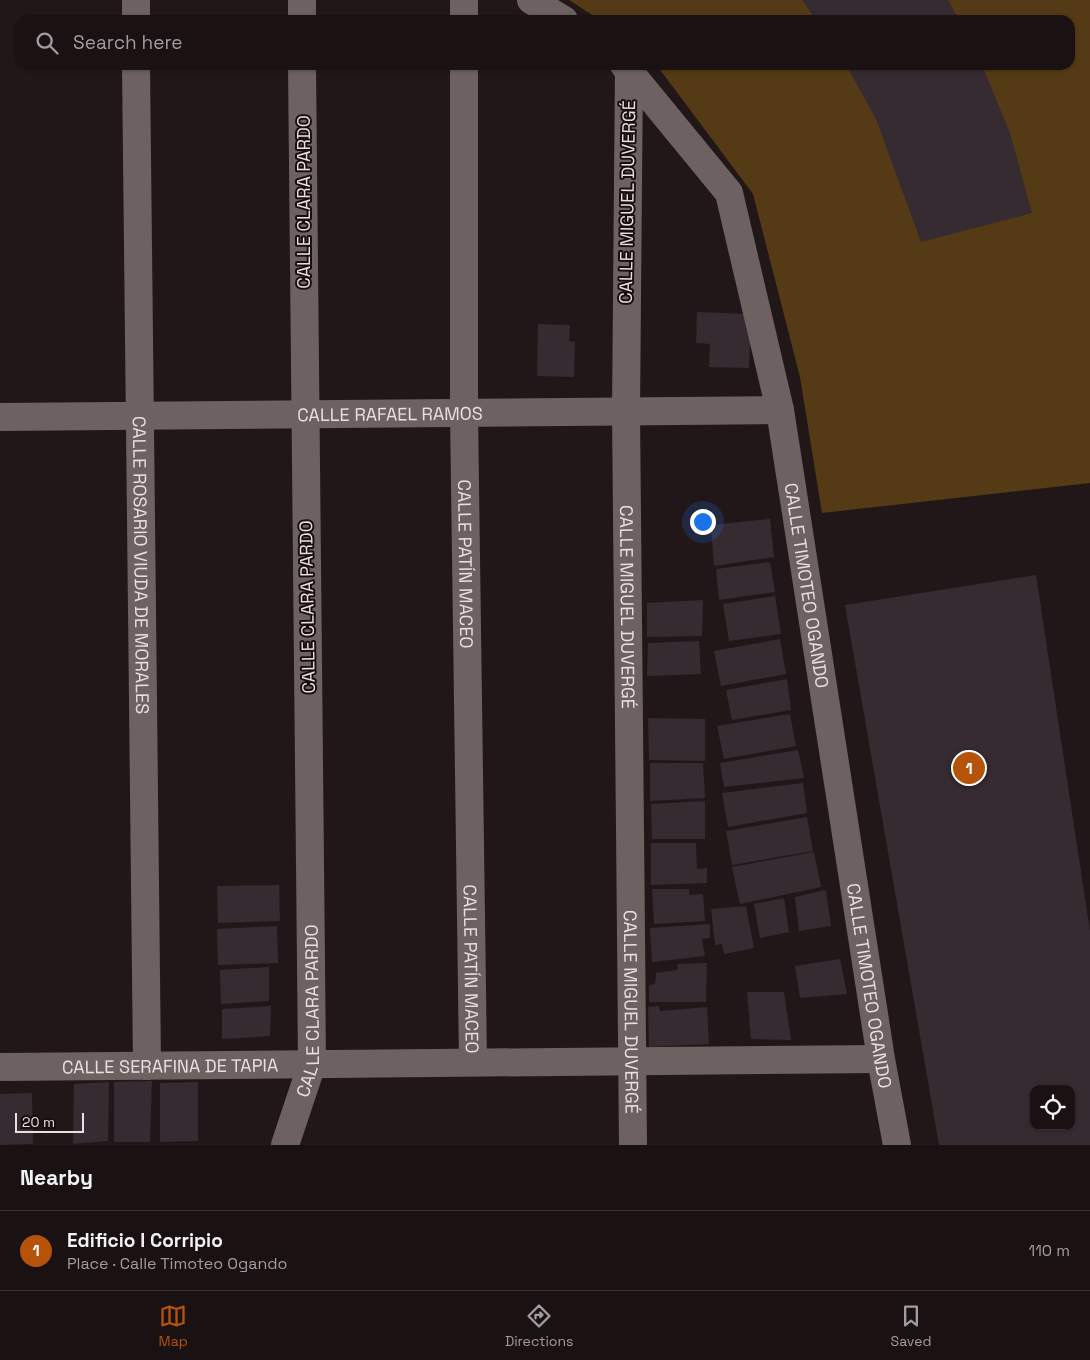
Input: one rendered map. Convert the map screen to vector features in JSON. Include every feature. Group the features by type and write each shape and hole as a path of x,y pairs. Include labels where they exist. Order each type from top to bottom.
{"street":[{"path":"136,0 136,15"},
{"path":"302,0 302,15"},
{"path":"464,0 464,15"},
{"path":"532,0 556,15"},
{"name":"CALLE ROSARIO VIUDA DE MORALES","path":"136,70 147,1066"},
{"name":"CALLE CLARA PARDO","path":"285,1145 312,1064 302,70"},
{"name":"CALLE PATÍN MACEO","path":"464,70 464,412 472,1062"},
{"name":"CALLE MIGUEL DUVERGÉ","path":"626,70 626,411 633,1145"},
{"name":"CALLE TIMOTEO OGANDO","path":"628,70 729,194 780,410 880,1059 896,1145"},
{"name":"CALLE RAFAEL RAMOS","path":"0,417 780,410"},
{"name":"CALLE SERAFINA DE TAPIA","path":"0,1067 880,1059"}],"shaded area":[{"path":"569,0 1090,0 1090,483 822,513 800,377 753,194 660,70 1075,70 1075,15 592,15"}],"building":[{"path":"802,0 948,0 956,15 812,15"},
{"path":"849,70 984,70 1010,133 1032,213 921,242 876,119"},
{"path":"697,312 751,314 749,368 709,367 710,344 696,343"},
{"path":"538,324 570,325 569,341 575,342 574,377 537,376"},
{"path":"770,519 774,557 714,566 711,525"},
{"path":"770,562 775,592 719,600 716,569"},
{"path":"1036,575 1090,931 1090,1145 939,1145 845,605"},
{"path":"775,596 781,634 729,641 723,604"},
{"path":"703,600 702,636 647,637 647,603"},
{"path":"780,639 786,674 721,686 714,651"},
{"path":"699,641 701,674 647,676 648,643"},
{"path":"787,679 791,710 732,720 726,690"},
{"path":"790,714 796,746 724,759 717,726"},
{"path":"648,718 705,719 705,761 649,760"},
{"path":"798,750 804,778 724,787 720,763"},
{"path":"650,763 703,763 705,798 650,801"},
{"path":"803,783 807,813 728,827 722,793"},
{"path":"705,801 705,839 652,839 651,804"},
{"path":"807,817 813,851 732,865 726,831"},
{"path":"651,843 696,843 697,869 707,868 707,883 651,885"},
{"path":"814,852 821,887 740,904 732,867"},
{"path":"279,885 280,921 218,923 217,886"},
{"path":"652,889 689,889 689,895 703,894 705,921 654,924"},
{"path":"826,890 831,926 799,931 795,897"},
{"path":"784,898 789,932 760,938 754,904"},
{"path":"746,906 754,948 724,954 722,944 715,945 711,909"},
{"path":"710,924 710,938 702,939 705,956 652,962 650,928"},
{"path":"277,926 278,963 218,965 217,929"},
{"path":"840,959 847,994 800,998 795,966"},
{"path":"707,963 706,1002 649,1002 649,985 655,984 656,973 677,970 678,964"},
{"path":"269,967 269,1001 221,1004 220,970"},
{"path":"747,992 784,992 791,1040 751,1039"},
{"path":"271,1006 270,1036 222,1039 222,1009"},
{"path":"659,1006 660,1011 707,1007 709,1044 649,1047 648,1007"},
{"path":"152,1081 150,1142 114,1142 114,1082"},
{"path":"109,1082 108,1141 73,1144 74,1084"},
{"path":"198,1082 198,1141 160,1142 160,1083"},
{"path":"32,1093 33,1144 0,1145 0,1094"}],"place":[{"name":"Edificio I Corripio","path":"969,768"}]}
